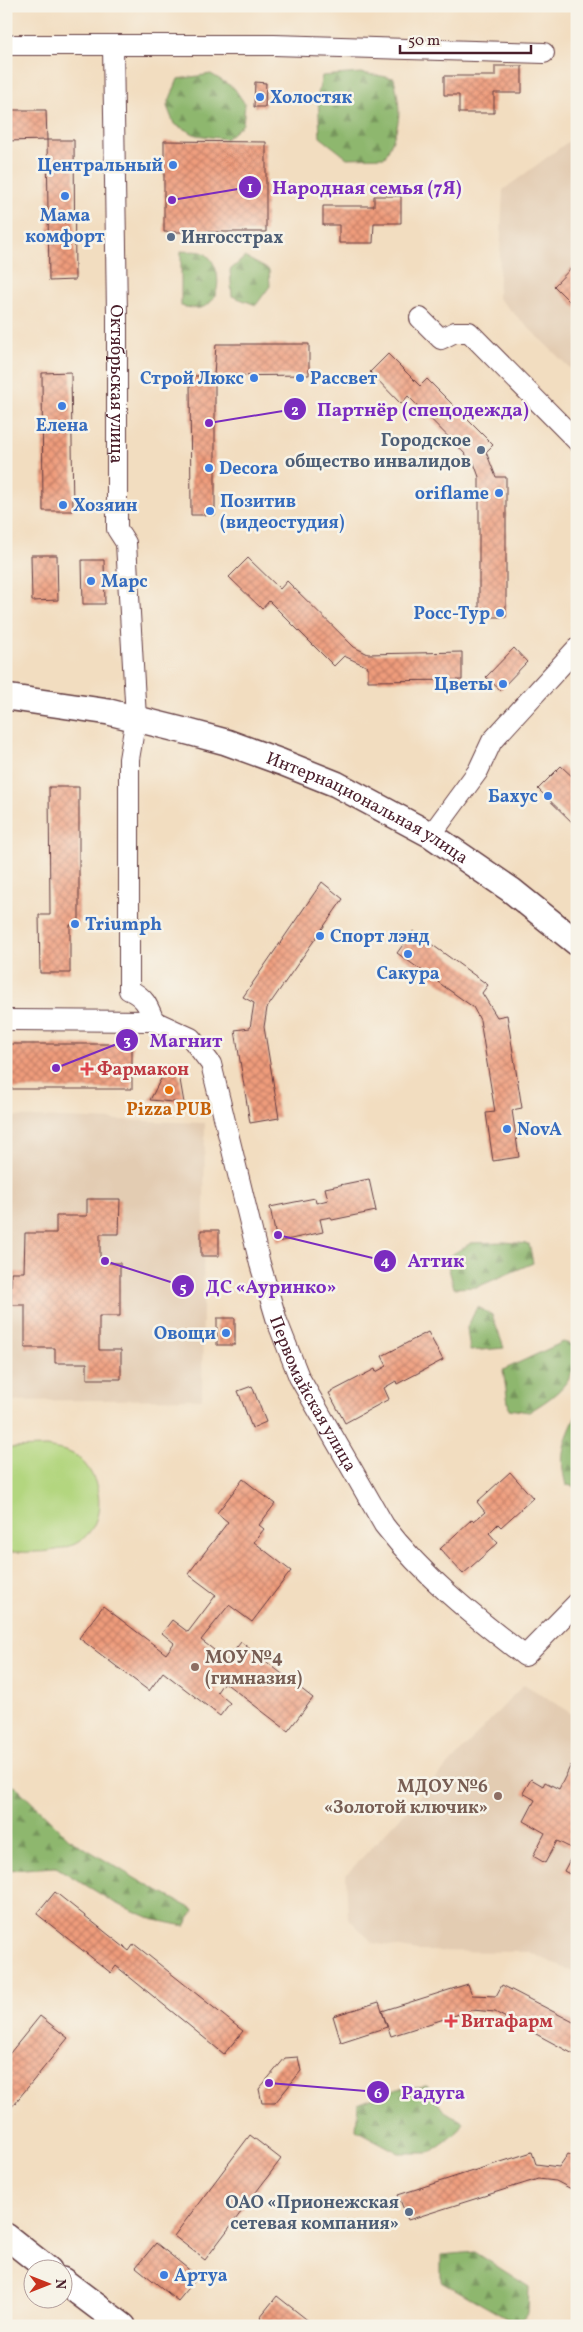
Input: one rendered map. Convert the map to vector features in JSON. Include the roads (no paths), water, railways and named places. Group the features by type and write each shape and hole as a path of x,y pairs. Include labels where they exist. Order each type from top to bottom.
{"main road":[{"name":"Интернациональная улица","path":"6,697 136,718 226,742 336,784 431,835 511,890 577,943"},
{"path":"6,2236 36,2260"},
{"path":"72,2288 122,2326"}],"street":[{"path":"6,45 274,45 544,53"},
{"name":"Октябрьская улица","path":"113,46 118,529 126,543 136,718"},
{"path":"420,318 442,339 455,332 469,332 577,441"},
{"path":"431,835 478,772 492,741 577,648"},
{"path":"136,718 129,759 130,990 140,995 144,1000 154,1021"},
{"name":"Первомайская улица","path":"6,1020 154,1021 190,1038 211,1064 260,1264 277,1321 299,1377 384,1525 400,1546 461,1607 525,1656 577,1603"}],"place":[{"name":"Холостяк","path":"260,97"},
{"name":"Центральный","path":"173,165"},
{"name":"Мама комфорт","path":"65,196"},
{"name":"Народная семья (7Я)","path":"172,200"},
{"name":"Ингосстрах","path":"171,237"},
{"name":"Строй Люкс","path":"254,378"},
{"name":"Рассвет","path":"300,378"},
{"name":"Елена","path":"62,406"},
{"name":"Партнёр (спецодежда)","path":"209,423"},
{"name":"Городское общество инвалидов","path":"481,450"},
{"name":"Decora","path":"209,468"},
{"name":"oriflame","path":"499,493"},
{"name":"Хозяин","path":"63,505"},
{"name":"Позитив (видеостудия)","path":"210,511"},
{"name":"Марс","path":"91,581"},
{"name":"Росс-Тур","path":"500,613"},
{"name":"Цветы","path":"503,684"},
{"name":"Бахус","path":"548,796"},
{"name":"Triumph","path":"75,924"},
{"name":"Спорт лэнд","path":"320,936"},
{"name":"Сакура","path":"408,954"},
{"name":"Магнит","path":"56,1068"},
{"name":"Фармакон","path":"87,1069"},
{"name":"Pizza PUB","path":"169,1090"},
{"name":"NovA","path":"507,1129"},
{"name":"Аттик","path":"278,1235"},
{"name":"ДС «Ауринко»","path":"105,1261"},
{"name":"Овощи","path":"226,1333"},
{"name":"МОУ №4 (гимназия)","path":"195,1667"},
{"name":"МДОУ №6 «Золотой ключик»","path":"498,1796"},
{"name":"Витафарм","path":"451,2021"},
{"name":"Радуга","path":"269,2083"},
{"name":"ОАО «Прионежская сетевая компания»","path":"409,2212"},
{"name":"Артуа","path":"164,2275"}]}
